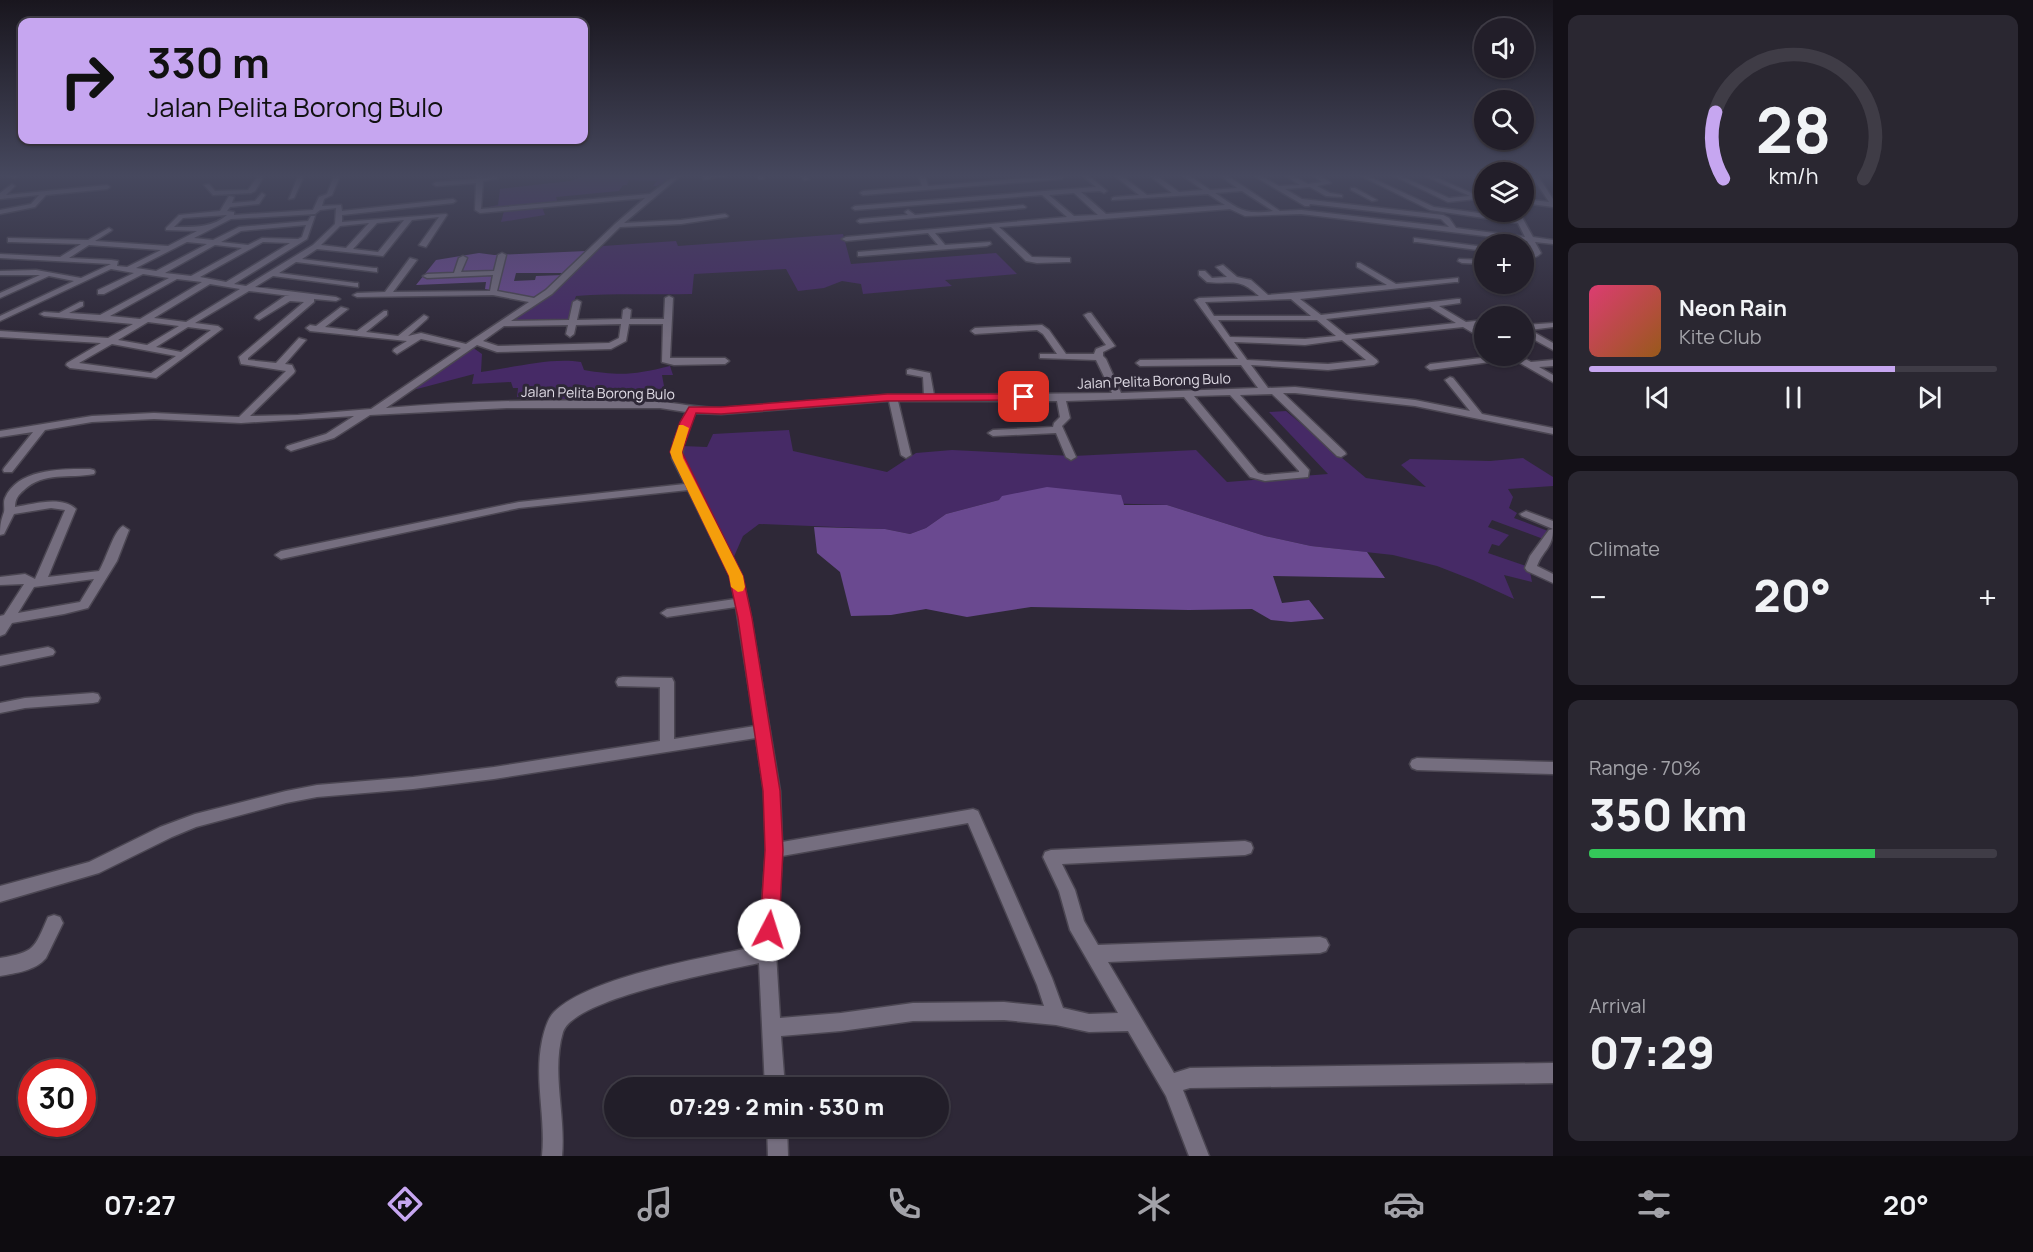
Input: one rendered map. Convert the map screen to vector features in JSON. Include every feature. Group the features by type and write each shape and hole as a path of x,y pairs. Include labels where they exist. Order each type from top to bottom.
{"street":[{"path":"0,296 43,273 109,230"},
{"path":"168,230 166,232 187,230"},
{"path":"129,269 203,230"},
{"path":"159,273 237,230"},
{"path":"192,279 262,240 272,234 274,230"},
{"path":"226,285 299,241 306,236 308,230"},
{"path":"148,348 244,288 296,260 320,244 333,230"},
{"path":"348,250 367,230"},
{"path":"361,268 380,254 400,230"},
{"path":"423,245 434,230"},
{"path":"291,448 330,436 370,412 536,301 571,273 612,230"},
{"path":"846,239 943,230"},
{"path":"998,230 1029,259 1067,260"},
{"path":"1446,230 1479,234"},
{"path":"930,231 943,247"},
{"path":"19,235 8,242 88,243 168,248"},
{"path":"184,239 248,247"},
{"path":"262,240 299,241 380,254"},
{"path":"1417,240 1474,248"},
{"path":"1534,240 1553,242"},
{"path":"861,254 987,244"},
{"path":"493,292 502,255"},
{"path":"0,256 63,258 115,263 0,319"},
{"path":"457,274 463,258"},
{"path":"296,260 374,270"},
{"path":"387,294 413,260"},
{"path":"1462,261 1474,262"},
{"path":"1360,265 1394,286"},
{"path":"110,267 244,288 336,299"},
{"path":"1220,267 1234,279"},
{"path":"101,292 143,271"},
{"path":"3,275 43,273 82,280"},
{"path":"427,276 498,273"},
{"path":"1202,273 1210,280 1247,281 1266,298"},
{"path":"272,274 356,285"},
{"path":"101,318 177,276"},
{"path":"1341,454 1269,391 1243,362 1213,318 1199,302 1200,300 1293,297 1455,280"},
{"path":"44,314 144,320 218,329 159,373 148,377 70,365 112,341 144,320 209,281"},
{"path":"357,295 493,292 536,301"},
{"path":"1140,363 1243,362 1328,368 1374,362 1293,297"},
{"path":"241,420 291,371 289,367 247,363 242,360 310,300 288,298 259,318"},
{"path":"669,298 665,360 674,362 725,361"},
{"path":"1213,318 1318,318 1457,301"},
{"path":"570,334 577,302"},
{"path":"61,315 80,304"},
{"path":"1431,304 1474,330"},
{"path":"344,309 314,328 399,339 421,336 466,347"},
{"path":"476,341 497,349 612,346 623,339 627,310"},
{"path":"358,334 384,313"},
{"path":"1088,315 1111,346 1099,351 1098,357"},
{"path":"399,339 424,317"},
{"path":"501,324 669,321"},
{"path":"1228,339 1305,342 1474,323"},
{"path":"1534,328 1552,325"},
{"path":"975,331 1022,326 1041,327 1062,355"},
{"path":"0,334 112,341 183,355"},
{"path":"1534,335 1553,346"},
{"path":"398,351 421,336"},
{"path":"278,366 302,340"},
{"path":"1044,356 1062,355 1102,359 1118,396"},
{"path":"1430,367 1474,361"},
{"path":"1534,365 1553,363"},
{"path":"1531,366 1553,380"},
{"path":"910,372 927,375 929,397"},
{"path":"1450,380 1477,414"},
{"name":"Jalan Pelita Borong Bulo","path":"0,434 101,418 154,416 241,420 507,405 650,405 721,411 893,398 1061,398 1269,391 1350,395 1477,414 1553,430"},
{"path":"1186,394 1254,476 1265,478 1304,475 1304,470 1232,392"},
{"path":"893,398 906,454"},
{"path":"1061,398 1066,415 1064,421 1058,423 1059,430 1071,457"},
{"path":"692,409 685,422 676,452 690,486 736,576 772,791 774,850 767,953 774,1077"},
{"path":"8,470 42,427"},
{"path":"993,433 1059,430"},
{"path":"0,531 10,511 10,499 31,478 44,473 90,472"},
{"path":"281,555 519,505 690,486"},
{"path":"0,632 4,619 35,582 71,509 68,506 58,505 10,511"},
{"path":"1526,514 1553,525"},
{"path":"4,619 82,606 111,561 123,530"},
{"path":"1553,533 1534,559 1531,568 1553,579"},
{"path":"0,581 25,578 35,582 103,574"},
{"path":"667,613 741,602"},
{"path":"0,661 48,652"},
{"path":"623,682 667,682 666,745"},
{"path":"0,708 25,703 93,698"},
{"path":"0,894 93,868 166,832 195,821 286,797 317,791 414,783 494,773 762,731"},
{"path":"1417,764 1553,768"},
{"path":"774,850 973,816 1046,984 1056,1016"},
{"path":"1199,1156 1173,1090 1076,924 1067,890 1051,857 1245,848"},
{"path":"0,968 31,962 39,957 54,923"},
{"path":"1094,954 1320,945"},
{"path":"552,1156 554,1128 549,1073 550,1049 558,1021 570,1011 633,985 767,953"},
{"path":"772,1028 841,1022 913,1012 1004,1011 1056,1016 1089,1023 1134,1022"},
{"path":"1173,1090 1176,1082 1190,1078 1553,1073"},
{"path":"777,1137 778,1156"}],"shaded area":[{"path":"843,234 851,264 996,253 1017,274 945,280 952,286 863,294 861,284 842,281 824,288 798,291 786,269 694,274 692,294 576,296 567,322 510,322 540,302 603,246 676,241 678,246"},
{"path":"586,251 565,273 516,273 514,281 535,280 536,276 563,275 538,296 532,298 485,289 486,282 416,285 436,260 479,253 494,255"},
{"path":"472,347 482,354 481,372 544,362 569,361 581,362 584,370 618,374 670,366 673,375 662,375 667,403 531,402 532,396 517,397 518,388 513,388 511,382 472,384 474,374 417,389 411,388"},
{"path":"1286,411 1366,478 1426,487 1401,465 1410,459 1490,461 1523,458 1553,477 1553,486 1508,489 1513,497 1509,508 1517,513 1514,518 1553,533 1546,540 1492,520 1488,527 1509,535 1499,546 1492,544 1488,553 1529,567 1532,582 1504,575 1514,599 1437,566 1393,555 1311,546 1265,536 1167,505 999,500 946,514 926,528 910,534 885,529 759,524 743,536 729,568 680,463 682,446 707,447 713,434 789,430 793,451 887,472 916,453 952,450 1073,456 1196,450 1227,482 1328,474 1269,412"},
{"path":"1047,487 1121,495 1124,505 1167,505 1265,536 1311,546 1367,552 1385,578 1273,576 1282,603 1309,600 1324,619 1291,622 1271,620 1252,609 1031,607 967,617 926,609 891,615 851,616 840,572 817,553 814,527 885,529 910,534 926,528 946,514 999,500 1002,496"}],"slow traffic":[{"path":"683,428 676,452 677,458 736,576 738,587"}],"route":[{"path":"769,930 774,850 772,791 745,618 736,576 677,458 676,452 685,422 692,409 721,411 887,398 1024,397"}]}
